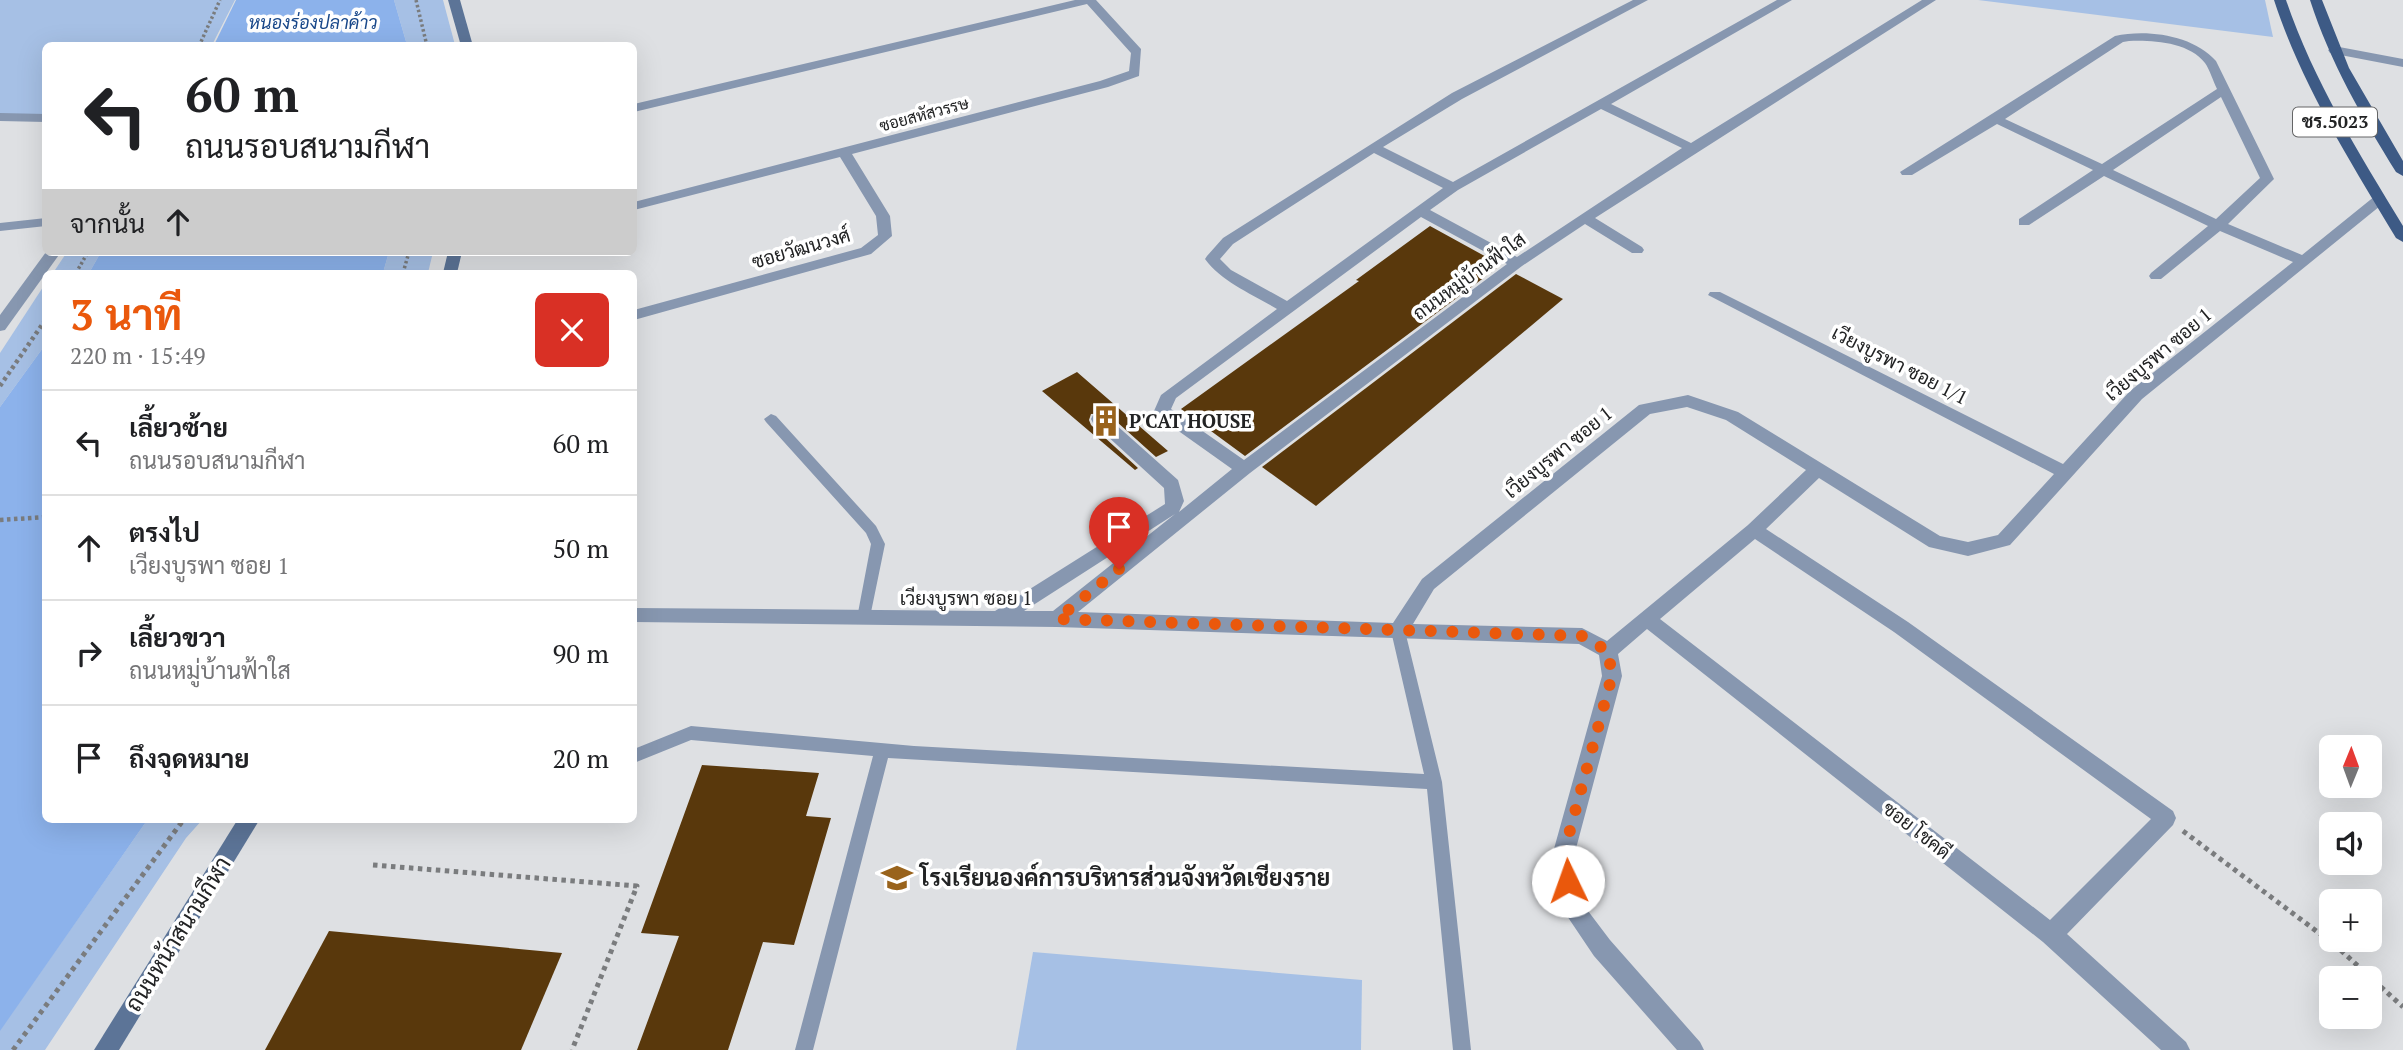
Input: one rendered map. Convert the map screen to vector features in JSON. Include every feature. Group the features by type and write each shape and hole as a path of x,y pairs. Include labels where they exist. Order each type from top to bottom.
{"main road":[{"name":"ชร.5023","path":"2280,0 2288,28 2311,82 2403,238"},
{"name":"ชร.5023","path":"2316,0 2325,33 2351,87 2403,172"}],"street":[{"path":"454,0 466,42"},
{"name":"ซอยสหัสวรรษ","path":"637,107 1089,0 1137,52 1135,73 1104,84 637,205"},
{"path":"1289,309 1226,273 1212,259 1228,242 1373,147 1457,96 1642,0"},
{"path":"1244,470 1162,411 1169,395 1453,187 1786,0"},
{"name":"ถนนหมู่บ้านฟ้าใส","path":"1057,619 1244,470 1517,263 1692,148 1930,0"},
{"path":"1907,172 2125,37 2194,48 2210,61 2267,179 2218,225 2156,276"},
{"path":"2334,50 2403,63"},
{"path":"2024,222 2224,90"},
{"path":"1601,104 1692,148"},
{"path":"0,117 42,118"},
{"path":"1996,119 2218,225 2304,261"},
{"path":"1373,147 1453,187"},
{"name":"ซอยวัฒนวงศ์","path":"637,314 866,251 885,236 883,215 845,153"},
{"name":"เวียงบูรพา ซอย 1","path":"637,615 1057,619 1398,631 1428,584 1645,409 1688,401 1732,416 1935,542 1968,549 2004,540 2136,395 2380,199"},
{"path":"1421,211 1517,263"},
{"path":"1585,218 1637,250"},
{"path":"0,228 42,223"},
{"path":"0,326 51,256"},
{"name":"เวียงบูรพา ซอย 1/1","path":"1716,295 2065,472"},
{"path":"997,619 1172,508 1175,501 1172,485 1099,419"},
{"path":"1608,651 1754,530 1818,469"},
{"path":"1754,530 1901,628 2166,818 2051,934"},
{"name":"ซอย โชคดี","path":"1647,619 2051,934 2178,1050"},
{"path":"1398,631 1582,636 1608,651"},
{"path":"1608,651 1612,676 1563,856 1572,907 1602,948 1692,1050"},
{"name":"ถนนหน้าสนามกีฬา","path":"106,1050 248,823"}],"lane":[{"path":"771,419 871,530 878,544 864,618"},
{"path":"1398,631 1434,782 1462,1050"},
{"path":"637,755 647,753 665,741 691,733 882,751 1434,782"},
{"path":"803,1050 882,751"}],"path":[{"path":"201,42 220,0"},
{"path":"416,0 426,42"},
{"path":"0,386 42,325"},
{"path":"0,520 42,517"},
{"path":"2166,818 2335,945 2403,1007"},
{"path":"13,1050 181,823"},
{"path":"373,865 637,886 572,1050"}],"shaded area":[{"path":"0,0 235,0 214,42 42,42 42,118 0,118"},
{"path":"394,0 443,0 454,42 406,42"},
{"path":"1978,0 2265,0 2273,37"},
{"path":"64,256 99,256 91,270 55,270"},
{"path":"388,256 432,256 429,270 384,270"},
{"path":"42,289 42,349 0,407 0,353"},
{"path":"145,823 199,823 186,838 45,1050 0,1050 0,1030"},
{"path":"1033,952 1362,980 1361,1050 1016,1050"}],"water":[{"name":"หนองร่องปลาค้าว","path":"236,0 394,0 406,42 215,42"},
{"path":"99,256 388,256 384,270 91,270"},
{"path":"42,349 42,823 145,823 0,1031 0,407"}],"building":[{"path":"1430,226 1501,265 1245,456 1181,409 1359,281 1356,280"},
{"path":"1516,274 1563,299 1316,506 1262,467"},
{"name":"P'CAT HOUSE","path":"1077,372 1168,451 1156,457 1107,413 1091,414 1091,425 1138,468 1135,470 1042,391"},
{"path":"702,765 819,773 806,816 831,818 794,945 763,942 728,1050 637,1050 679,936 641,933"},
{"path":"329,931 562,953 521,1050 265,1050"}],"place":[{"name":"P'CAT HOUSE","path":"1106,421"},
{"name":"โรงเรียนองค์การบริหารส่วนจังหวัดเชียงราย","path":"897,878"}],"route":[{"path":"1119,569 1057,619 1582,636 1608,651 1612,676 1563,856 1568,881"}]}
